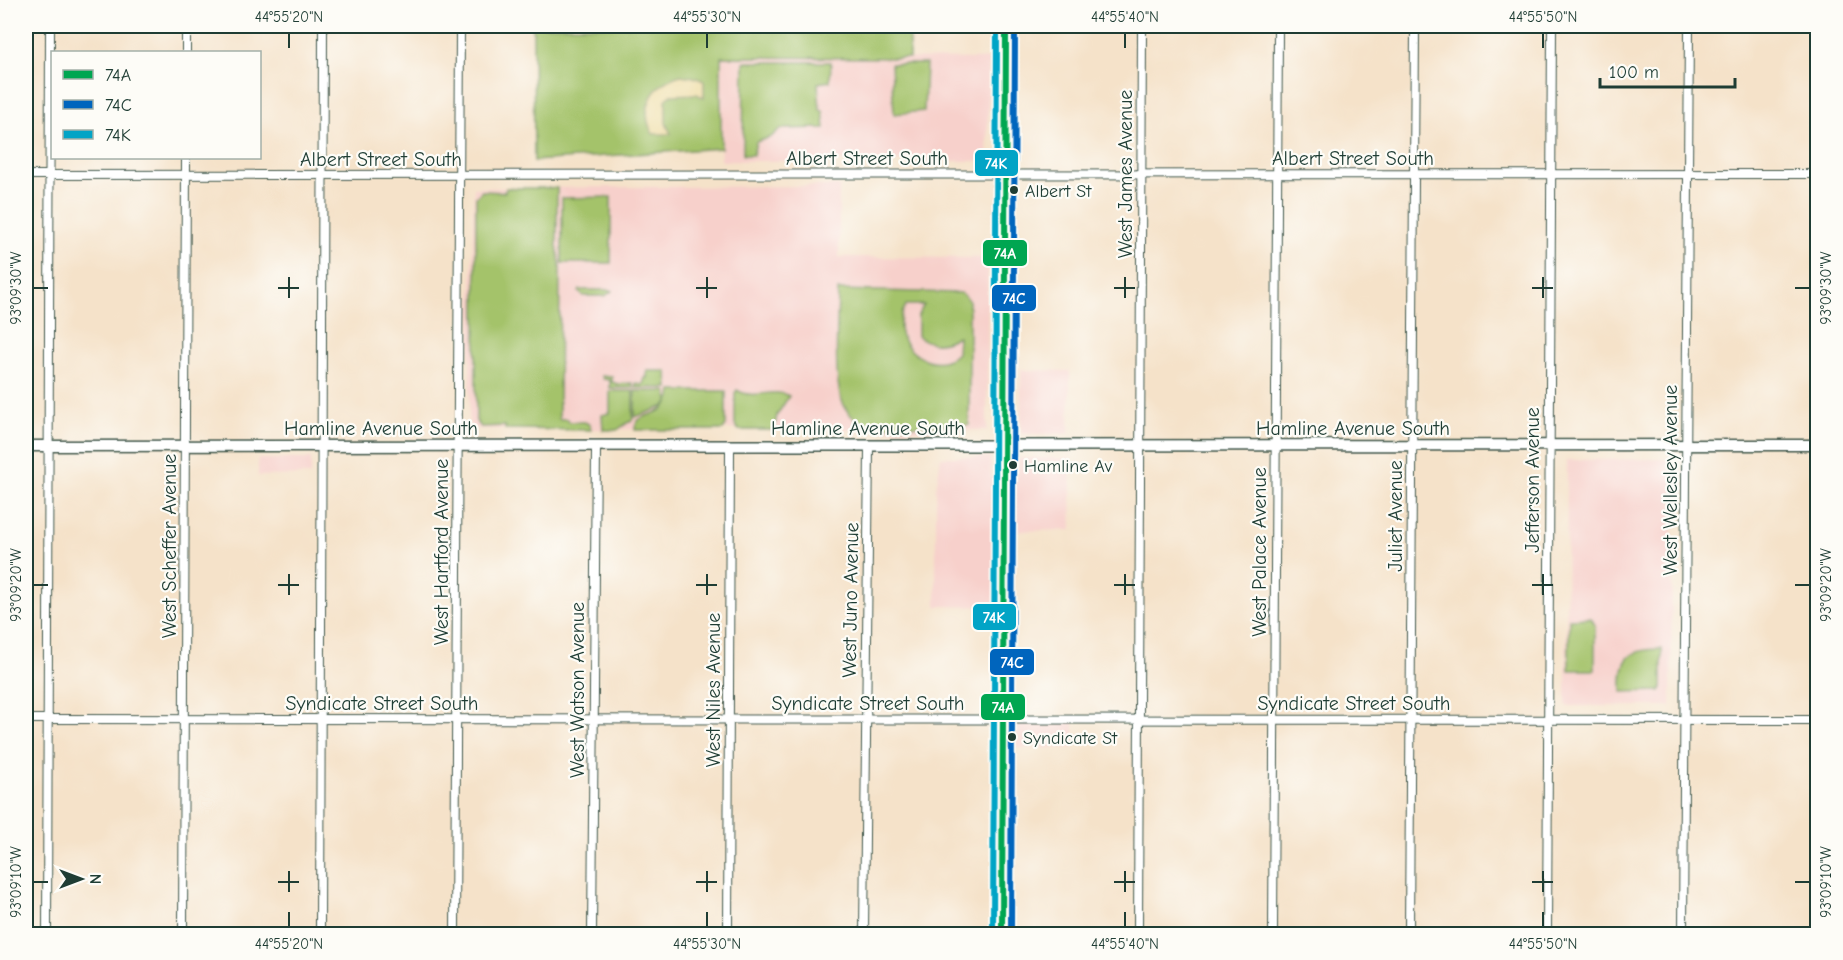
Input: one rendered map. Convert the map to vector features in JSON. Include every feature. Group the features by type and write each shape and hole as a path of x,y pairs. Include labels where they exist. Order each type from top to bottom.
{"main road":[{"path":"1002,934 1006,26"}],"street":[{"path":"47,934 50,26"},
{"path":"186,26 186,51"},
{"path":"320,934 323,26"},
{"name":"West Hartford Avenue","path":"455,934 460,26"},
{"name":"West James Avenue","path":"1138,934 1142,26"},
{"name":"West Palace Avenue","path":"1273,934 1278,26"},
{"name":"Juliet Avenue","path":"1409,934 1415,26"},
{"name":"Jefferson Avenue","path":"1547,934 1552,26"},
{"name":"West Wellesley Avenue","path":"1683,934 1689,26"},
{"name":"West Scheffer Avenue","path":"183,934 186,159"},
{"name":"Albert Street South","path":"26,175 1818,174"},
{"name":"Hamline Avenue South","path":"26,446 1818,445"},
{"name":"West Watson Avenue","path":"592,934 596,446"},
{"name":"West Niles Avenue","path":"728,934 730,446"},
{"name":"West Juno Avenue","path":"864,934 869,446"},
{"path":"1818,456 1818,505"},
{"name":"Syndicate Street South","path":"26,719 1818,720"}],"shaded area":[{"path":"720,57 989,59 987,161 721,161"},
{"path":"839,186 839,257 988,258 987,430 469,429 474,188"},
{"path":"1021,370 1070,371 1069,434 1021,434"},
{"path":"941,457 990,457 991,478 1017,478 1018,458 1070,458 1072,530 1002,531 1003,607 936,606 936,489"},
{"path":"258,459 311,459 311,475 258,476"},
{"path":"1673,459 1671,706 1566,706 1567,460"},
{"path":"1001,719 1074,720 1074,748 1002,748"}],"green space":[{"path":"533,26 909,26 909,58 721,57 721,148 534,161"},
{"path":"744,62 831,62 830,81 818,83 820,110 823,111 825,128 780,129 771,137 756,142 753,155 743,155"},
{"path":"891,64 926,64 924,111 894,114"},
{"path":"506,188 557,188 557,246 560,264 559,419 568,419 569,422 585,422 590,425 591,430 505,429 505,426 481,427 476,421 476,197 482,191 505,192"},
{"path":"611,197 611,263 562,263 562,198"},
{"path":"580,290 612,291 605,296 583,296"},
{"path":"838,290 961,293 969,300 969,425 868,426 851,415 840,395 838,382 836,349","holes":["906,305 924,305 918,315 918,336 933,343 948,341 958,336 957,353 949,359 931,361 922,358 907,345 902,337 900,322"]},
{"path":"647,371 667,371 668,388 635,388 636,383 641,385 644,383"},
{"path":"602,376 612,377 612,382 618,384 632,383 633,388 610,388 610,380 603,379"},
{"path":"737,390 750,394 776,393 789,396 777,415 774,430 739,430 735,425 735,393"},
{"path":"610,391 633,391 633,419 617,430 603,430 602,415 610,413"},
{"path":"635,391 667,391 668,402 665,406 635,417"},
{"path":"672,391 726,391 726,426 723,430 635,430 636,423 640,419 665,407"},
{"path":"1591,618 1595,625 1595,670 1569,670 1569,619"},
{"path":"1662,649 1662,688 1660,691 1622,692 1623,671 1628,658 1641,651"}],"sand":[{"path":"681,75 704,81 704,98 697,94 671,95 666,100 666,123 671,134 653,134 647,115 651,97 671,78"}],"transit line":[{"name":"74K","path":"993,934 997,26"},
{"name":"74A","path":"1002,934 1006,26"},
{"name":"74C","path":"1011,934 1015,26"}],"place":[{"name":"Albert St","path":"1014,190"},
{"name":"Hamline Av","path":"1013,465"},
{"name":"Syndicate St","path":"1012,737"}]}
